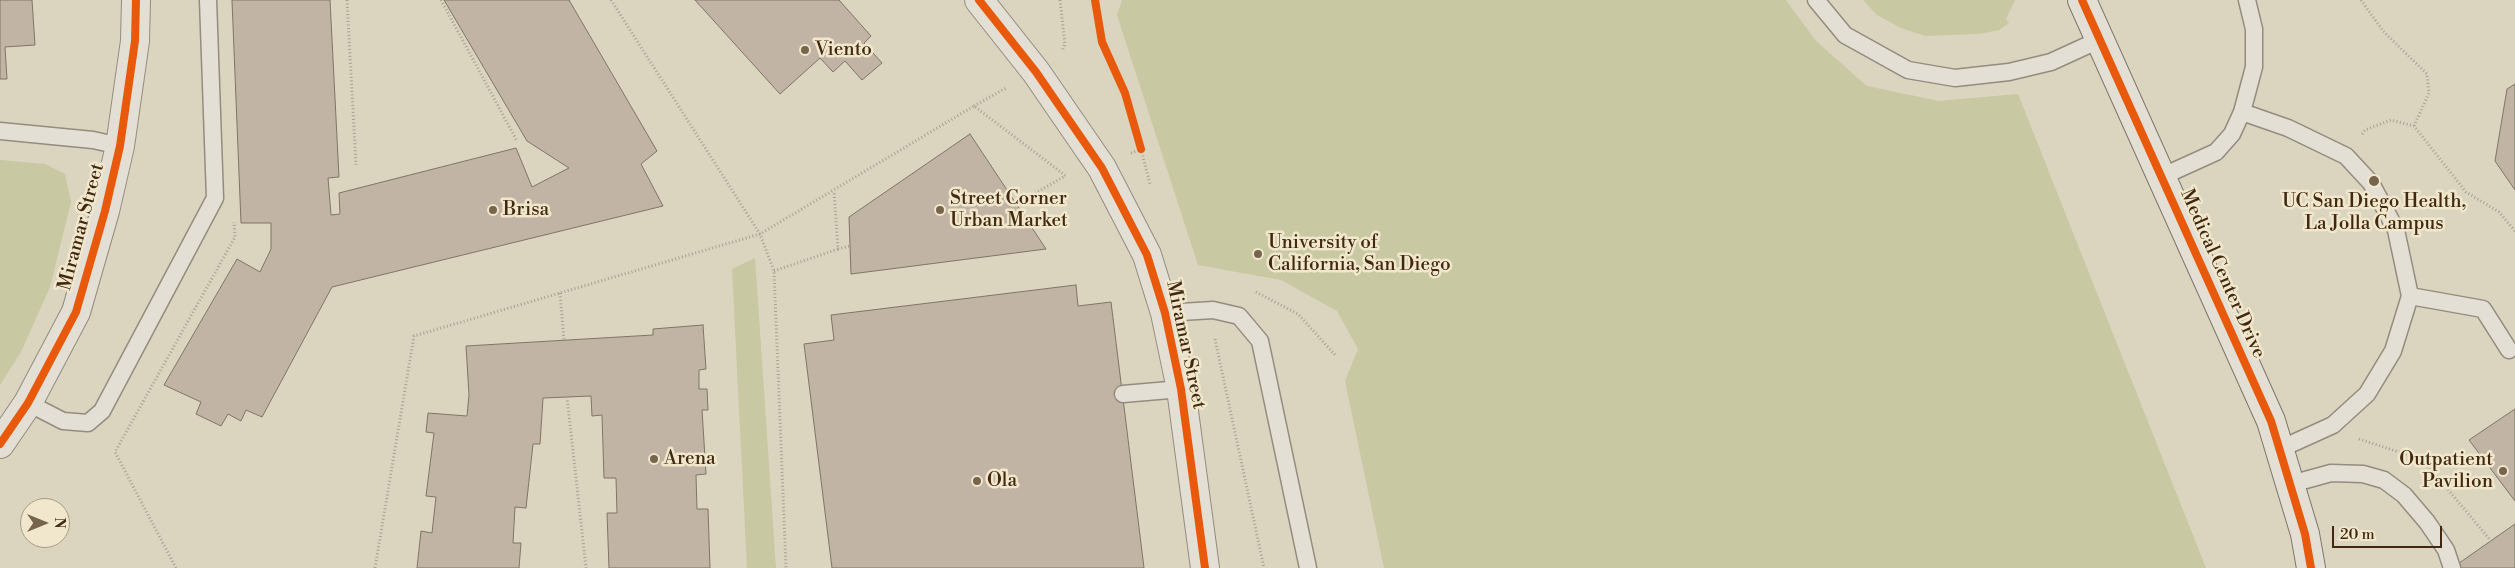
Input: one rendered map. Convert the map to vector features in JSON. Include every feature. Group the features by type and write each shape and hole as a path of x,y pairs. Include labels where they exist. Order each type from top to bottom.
{"street":[{"name":"Miramar Street","path":"0,444 28,403 76,312 105,211 120,146 135,41 136,0"},
{"name":"Miramar Street","path":"980,0 1036,72 1113,187 1147,255 1166,313 1181,389 1205,568"},
{"name":"Medical Center Drive","path":"2082,0 2270,420 2305,534 2311,568"}],"lane":[{"path":"28,403 63,421 88,423 102,411 215,198 208,0"},
{"path":"1816,0 1845,34 1908,70 1955,78 2009,72 2051,62 2099,40"},
{"path":"2161,177 2216,152 2232,134 2242,112 2254,67 2254,29 2247,0"},
{"path":"2242,112 2288,128 2346,156 2371,183 2396,230 2410,296 2393,351 2367,394 2332,425 2280,449"},
{"path":"0,131 93,140 120,146"},
{"path":"2410,296 2483,309 2509,350"},
{"path":"1166,313 1213,310 1239,316 1260,341 1308,568"},
{"path":"1123,394 1181,389"},
{"path":"2291,484 2331,473 2364,474 2384,480 2404,495 2427,522 2446,550 2452,568"}],"path":[{"path":"347,0 356,165"},
{"path":"441,0 517,141"},
{"path":"611,0 760,234 774,271 786,568"},
{"path":"1060,0 1065,44 1061,52"},
{"path":"2361,0 2383,32 2427,74 2429,93 2414,126"},
{"path":"375,568 414,336 760,234 1015,83"},
{"path":"974,106 1065,176 1072,178"},
{"path":"2346,156 2365,130 2391,120 2414,126 2466,192 2499,212 2515,231"},
{"path":"1138,140 1152,192"},
{"path":"1017,204 1065,176"},
{"path":"834,190 838,249"},
{"path":"774,271 850,246"},
{"path":"1253,292 1298,314 1336,356"},
{"path":"560,293 564,341"},
{"path":"1214,335 1264,568"},
{"path":"567,397 586,568"}],"green space":[{"path":"1122,0 1786,0 1816,41 1867,86 1939,101 2018,94 2206,568 1384,568 1345,381 1358,349 1337,311 1281,280 1198,265 1117,15"},
{"path":"1863,0 2015,0 2006,19 2009,23 1999,30 1978,34 1925,36 1901,28 1877,15"},
{"path":"0,160 45,164 65,174 71,202 50,287 21,352 0,385"},
{"path":"755,258 776,568 747,568 732,269"}],"building":[{"path":"0,0 32,0 35,45 5,47 7,79 0,79"},
{"name":"Brisa","path":"232,0 330,0 339,177 328,178 331,215 340,214 339,193 516,148 532,187 569,168 527,141 444,0 569,0 657,151 641,164 663,206 332,287 262,417 246,410 241,421 228,414 221,426 196,414 201,402 164,385 237,259 260,272 271,249 271,223 241,223"},
{"name":"Viento","path":"695,0 839,0 871,36 864,43 882,63 862,80 845,61 833,72 820,58 780,94"},
{"path":"2515,84 2515,190 2495,161 2507,89"},
{"name":"Street Corner Urban Market","path":"970,134 1046,249 851,274 849,217"},
{"name":"Ola","path":"1076,285 1078,306 1111,302 1144,568 832,568 804,344 834,340 831,315"},
{"name":"Arena","path":"703,325 706,369 699,370 699,389 707,389 708,410 702,410 706,474 696,475 697,509 708,509 710,568 609,568 607,513 617,513 616,478 604,478 602,415 592,416 591,396 543,398 540,444 533,444 526,508 515,507 513,543 521,543 519,568 417,568 421,531 432,533 436,497 426,496 434,433 426,432 428,413 467,416 469,395 466,346 653,335 653,329"},
{"name":"Outpatient Pavilion","path":"2515,409 2515,501 2469,440"},
{"name":"Outpatient Pavilion","path":"2515,524 2515,568 2452,568"}],"cycle path":[{"path":"0,444 28,403 76,312 105,211 120,146 135,41 136,0"},
{"path":"979,0 1036,72 1102,168 1147,255 1165,313 1181,389 1205,568"},
{"path":"1095,0 1102,42 1125,93 1141,149"},
{"path":"2082,0 2271,421 2305,534 2311,568"}],"place":[{"name":"Viento","path":"805,50"},
{"name":"UC San Diego Health, La Jolla Campus","path":"2374,181"},
{"name":"Brisa","path":"493,210"},
{"name":"Street Corner Urban Market","path":"940,210"},
{"name":"University of California, San Diego","path":"1258,254"},
{"name":"Arena","path":"654,459"},
{"name":"Outpatient Pavilion","path":"2503,471"},
{"name":"Ola","path":"977,481"}]}
